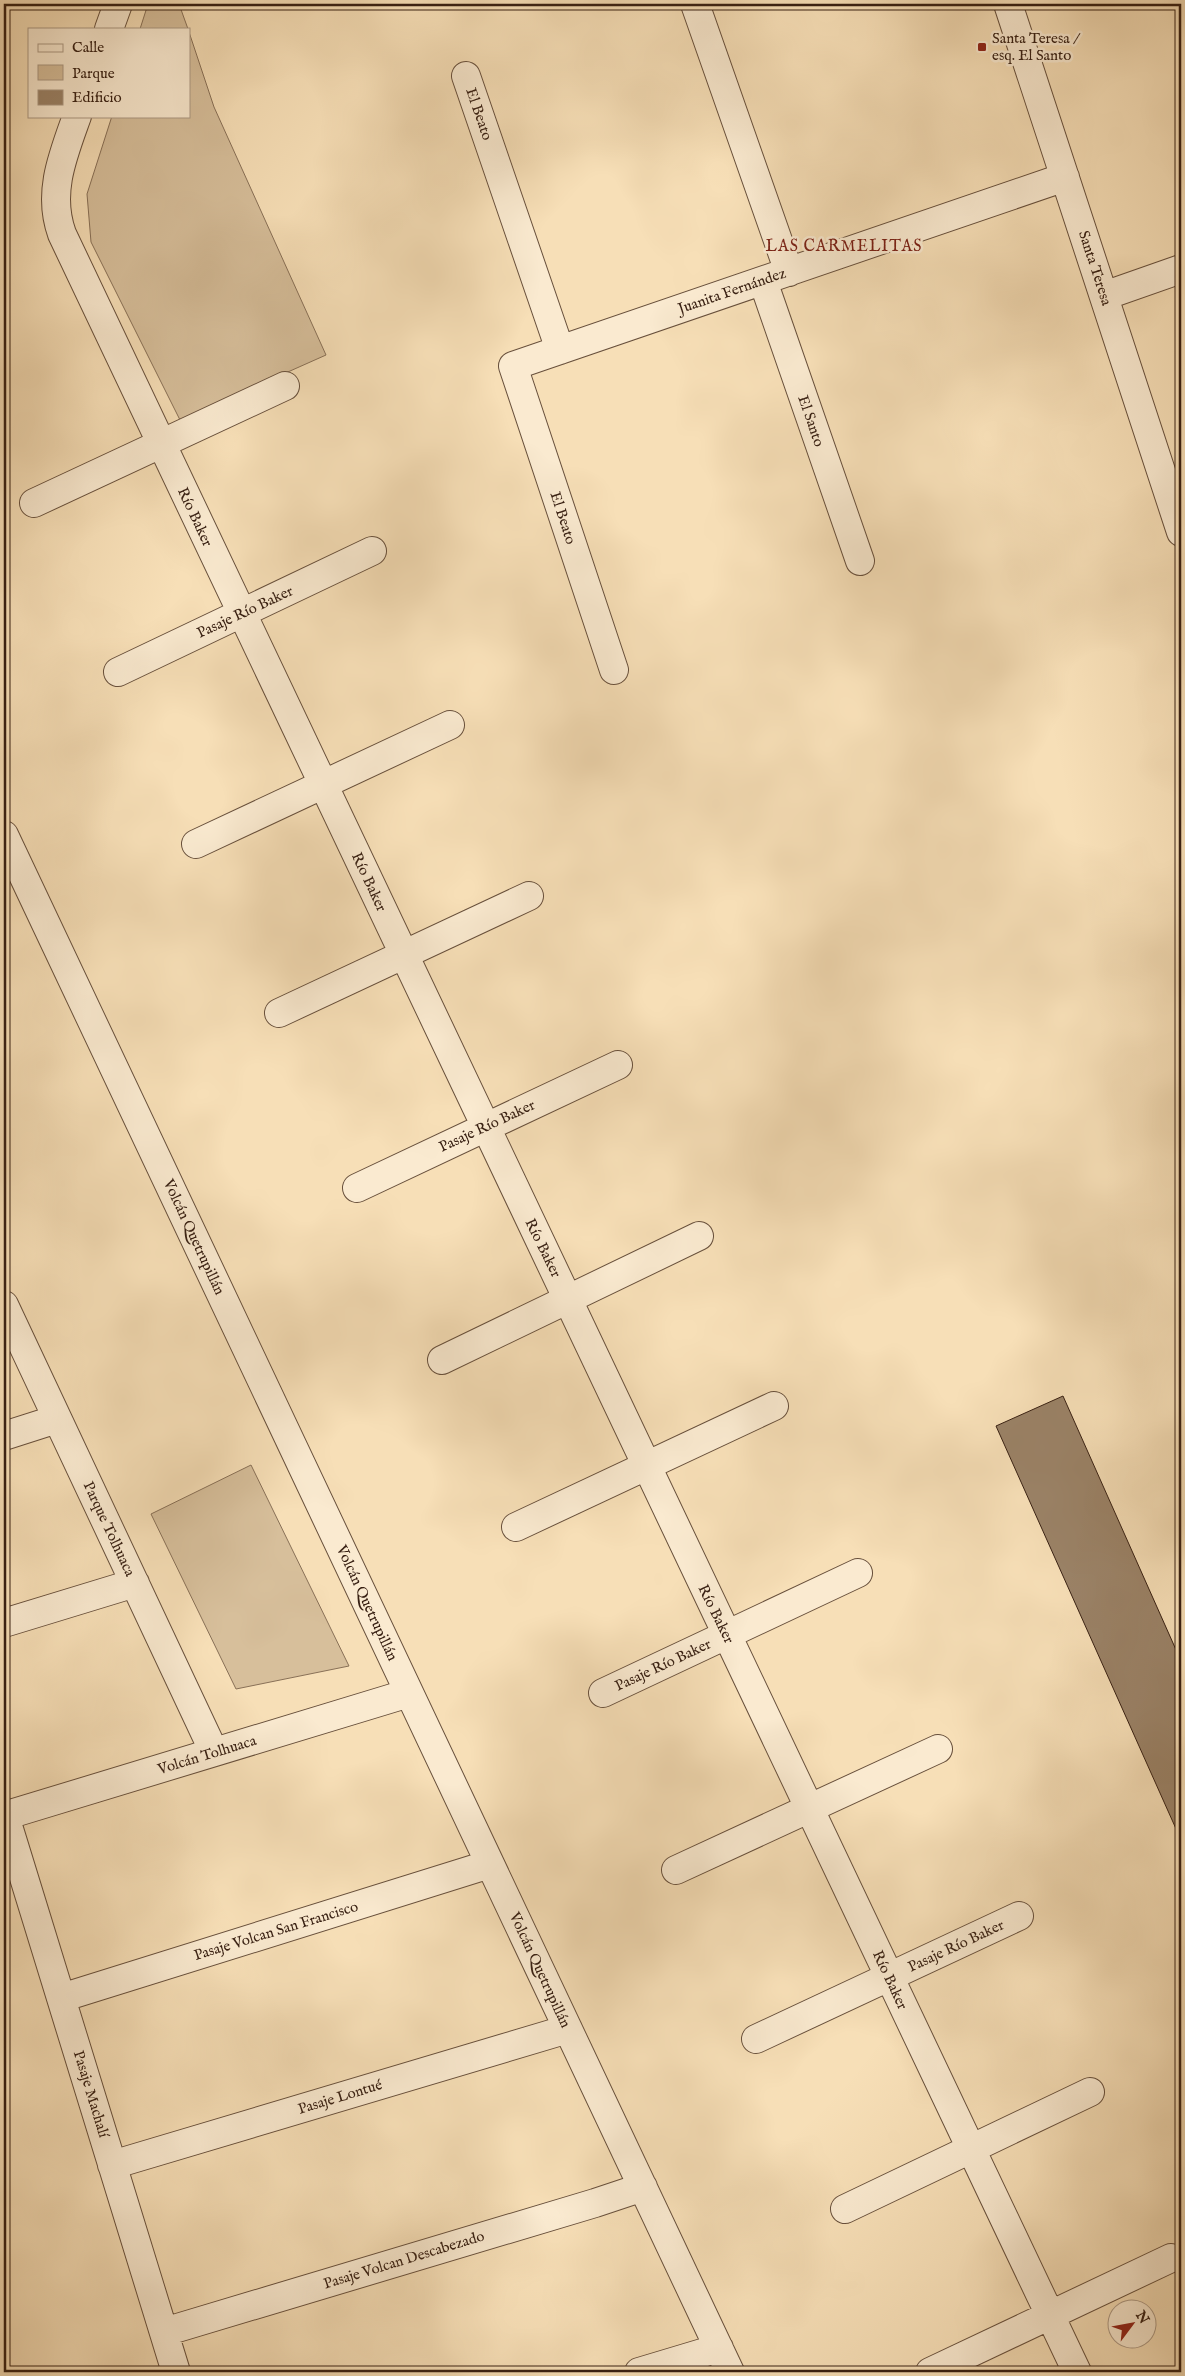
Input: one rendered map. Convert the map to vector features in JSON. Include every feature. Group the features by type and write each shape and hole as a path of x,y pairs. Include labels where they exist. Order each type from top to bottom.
{"street":[{"path":"109,28 118,4"},
{"path":"695,4 789,272"},
{"name":"Santa Teresa","path":"1008,4 1104,296 1172,475 1181,532"},
{"name":"El Beato","path":"466,76 560,350"},
{"name":"Río Baker","path":"76,118 59,166 55,187 57,222 160,444 1077,2372"},
{"name":"Juanita Fernández","path":"513,366 1065,177"},
{"path":"1104,296 1181,269"},
{"name":"El Santo","path":"763,281 860,561"},
{"name":"El Beato","path":"513,366 614,670"},
{"path":"34,503 285,386"},
{"name":"Pasaje Río Baker","path":"118,672 372,551"},
{"path":"196,844 450,725"},
{"name":"Volcán Quetrupillán","path":"4,835 725,2360"},
{"path":"279,1013 529,896"},
{"name":"Pasaje Río Baker","path":"356,1188 618,1065"},
{"path":"442,1360 699,1236"},
{"name":"Parque Tolhuaca","path":"4,1305 214,1752"},
{"path":"516,1527 774,1406"},
{"path":"4,1436 57,1419"},
{"name":"Pasaje Río Baker","path":"603,1693 858,1573"},
{"path":"4,1624 135,1583"},
{"name":"Volcán Tolhuaca","path":"4,1816 409,1693"},
{"path":"676,1870 938,1749"},
{"name":"Pasaje Machalí","path":"4,1816 176,2372"},
{"name":"Pasaje Volcan San Francisco","path":"61,1998 490,1864"},
{"name":"Pasaje Río Baker","path":"756,2038 1019,1916"},
{"name":"Pasaje Lontué","path":"112,2165 568,2029"},
{"path":"845,2209 1090,2092"},
{"name":"Pasaje Volcan Descabezado","path":"164,2332 643,2187"},
{"path":"930,2372 1171,2258"},
{"path":"639,2372 725,2360"}],"green space":[{"path":"148,4 179,4 188,28 140,28"},
{"path":"190,35 214,107 326,355 180,420 91,242 87,194 111,118 190,118"},
{"path":"251,1465 349,1666 236,1689 151,1514"}],"building":[{"path":"1063,1396 1181,1661 1181,1840 996,1426"}],"place":[{"name":"Santa Teresa / esq. El Santo","path":"982,47"}],"district":[{"name":"LAS CARMELITAS","path":"844,247"}]}
